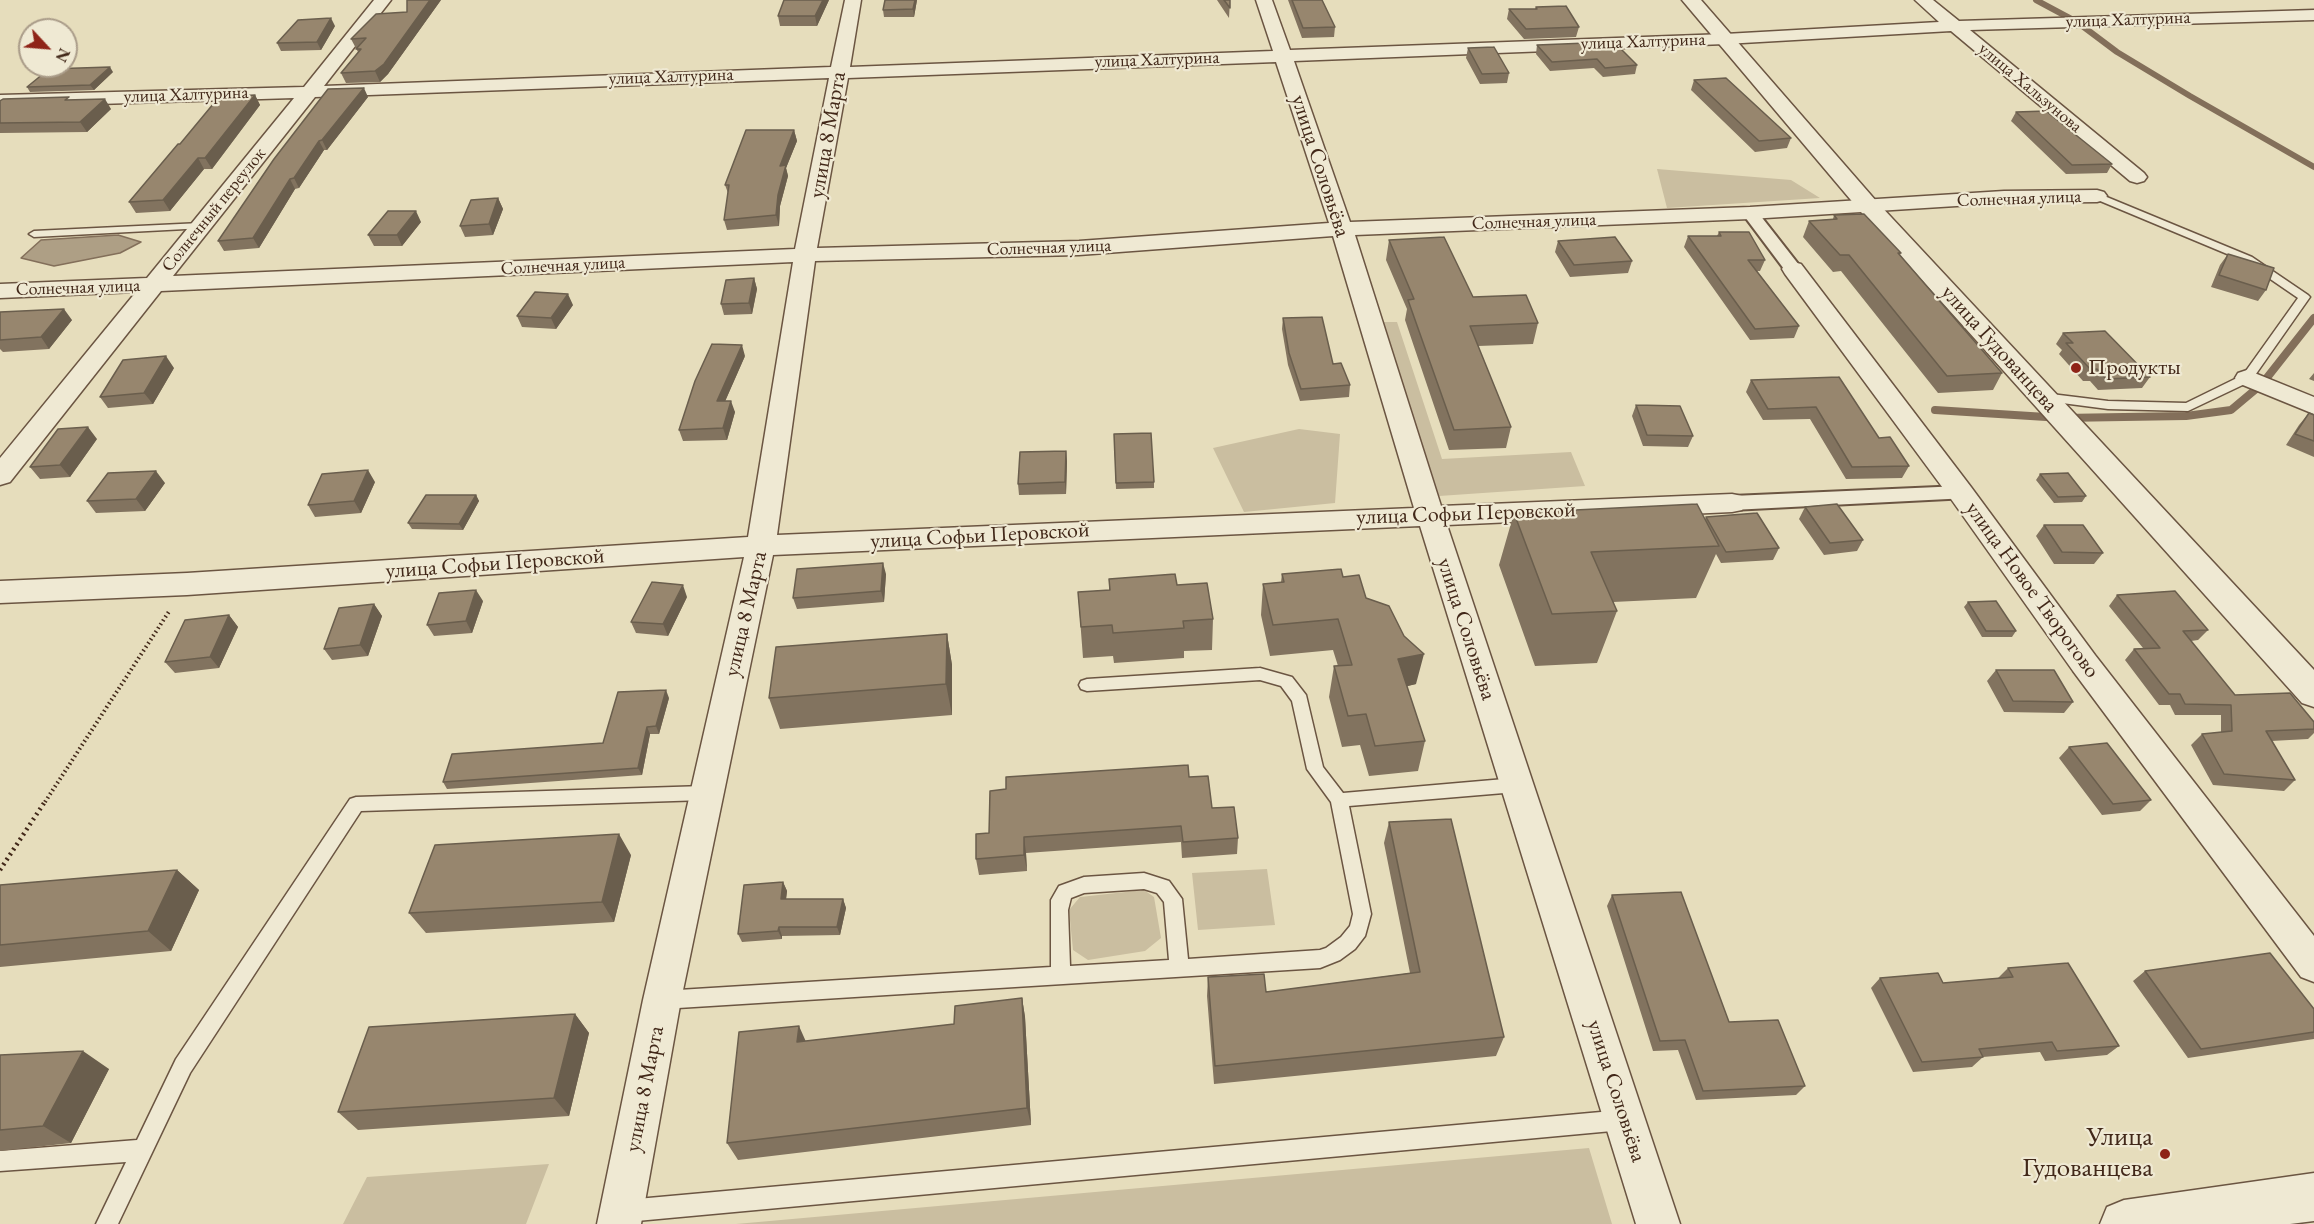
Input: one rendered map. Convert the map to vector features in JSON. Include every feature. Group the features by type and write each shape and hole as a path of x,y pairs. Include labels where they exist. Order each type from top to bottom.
{"street":[{"name":"Солнечный переулок","path":"0,476 383,0"},
{"name":"улица 8 Марта","path":"620,1218 705,793 761,546 805,255 853,0"},
{"name":"улица Соловьёва","path":"1264,0 1342,229 1430,515 1658,1224"},
{"name":"улица Гудованцева","path":"1691,0 1869,207 2314,693"},
{"name":"улица Хальзунова","path":"1923,0 2136,177"},
{"path":"2261,0 2314,31"},
{"name":"улица Халтурина","path":"0,100 309,92 1725,39 1954,26 2314,15"},
{"name":"Солнечная улица","path":"0,291 805,255 1079,248 1342,229 1750,213 2004,197 2097,196"},
{"name":"улица Новое Творогово","path":"1750,213 1961,493 2084,663 2314,966"},
{"path":"2247,378 2314,406"},
{"name":"улица Софьи Перовской","path":"0,592 187,584 761,546 1961,493"},
{"path":"2124,1224 2314,1197"}],"lane":[{"path":"2043,397 2108,405 2188,407 2247,378 2304,297 2248,259 2097,196"},
{"path":"34,234 201,226"},
{"path":"662,1000 1320,959 1348,944 1358,930 1362,914 1339,800 1315,769 1300,699 1286,681 1260,674 1087,685"},
{"path":"1339,800 1516,785"},
{"path":"107,1224 183,1066 356,804 705,793"},
{"path":"1061,976 1060,900 1065,892 1084,885 1144,881 1163,887 1173,899 1179,968"},
{"path":"620,1218 1626,1119"},
{"path":"0,1161 143,1150"}],"path":[{"path":"0,870 187,584"}],"shaded area":[{"path":"1657,169 1791,180 1820,198 1667,208"},
{"path":"118,235 141,242 120,253 54,266 21,258 41,240"},
{"path":"1380,322 1397,322 1442,459 1571,452 1585,486 1439,496"},
{"path":"1299,429 1340,434 1335,503 1244,512 1213,448"},
{"path":"1267,869 1275,925 1198,930 1192,873"},
{"path":"1144,890 1154,897 1161,938 1145,951 1088,960 1073,950 1069,910 1080,897"},
{"path":"1589,1148 1612,1224 736,1224"},
{"path":"549,1164 526,1224 343,1224 367,1177"}],"building":[{"path":"407,0 430,0 384,64 375,71 341,73 361,49 356,49 366,38 351,39 376,14 407,12"},
{"path":"784,0 823,0 815,16 778,16"},
{"path":"885,0 915,0 913,9 883,10"},
{"path":"1224,0 1230,0 1230,8"},
{"path":"1292,0 1322,0 1335,27 1303,28"},
{"path":"1566,6 1579,27 1526,29 1509,9 1537,9 1536,7"},
{"path":"331,18 317,42 277,43 298,20"},
{"path":"1587,43 1589,46 1616,44 1637,65 1605,68 1597,59 1552,62 1537,45"},
{"path":"1494,47 1509,73 1482,74 1468,48"},
{"path":"110,67 90,85 27,87 38,78 78,78 78,68"},
{"path":"1726,78 1791,138 1759,141 1694,80"},
{"path":"364,88 319,141 294,178 290,179 253,238 218,241 274,159 328,89"},
{"path":"255,95 205,158 198,158 163,200 129,202 219,97"},
{"path":"69,97 65,100 105,99 80,122 0,123 0,101 3,99"},
{"path":"2046,111 2112,164 2072,165 2016,112"},
{"path":"746,130 794,130 780,166 786,165 778,195 776,215 724,220 729,185 725,185"},
{"path":"498,198 489,224 460,226 471,200"},
{"path":"388,211 416,211 397,235 368,235"},
{"path":"1864,214 1901,253 1898,253 2002,373 1947,376 1849,255 1840,255 1809,221 1837,219 1834,215"},
{"path":"1719,232 1749,232 1765,260 1748,260 1799,326 1755,329 1688,236 1721,236"},
{"path":"1444,237 1473,297 1526,295 1538,323 1470,326 1511,427 1454,430 1408,300 1414,299 1389,240"},
{"path":"1615,237 1632,261 1574,265 1558,241"},
{"path":"2228,254 2274,268 2266,290 2219,275"},
{"path":"754,278 749,303 721,304 726,280"},
{"path":"535,292 568,294 551,318 517,316"},
{"path":"64,309 41,337 0,340 0,312"},
{"path":"1322,317 1333,364 1341,363 1350,385 1301,389 1289,353 1283,318"},
{"path":"2105,331 2150,377 2106,379 2097,369 2091,370 2066,343 2073,343 2063,333"},
{"path":"712,344 742,345 717,401 731,401 723,428 679,430 695,381"},
{"path":"166,356 144,393 100,397 123,360"},
{"path":"1839,377 1879,438 1890,437 1909,466 1852,467 1816,407 1768,409 1751,380"},
{"path":"1636,405 1680,406 1693,436 1647,435"},
{"path":"2309,413 2314,415 2314,441 2295,434"},
{"path":"88,427 60,465 30,467 58,429"},
{"path":"1151,433 1154,482 1116,483 1114,434"},
{"path":"1066,451 1065,482 1018,484 1020,452"},
{"path":"368,470 354,501 308,505 322,474"},
{"path":"156,471 136,499 87,501 108,473"},
{"path":"2068,473 2086,496 2058,497 2040,474"},
{"path":"426,495 476,495 459,524 408,523"},
{"path":"1697,504 1719,546 1591,552 1617,611 1552,614 1514,513"},
{"path":"1837,504 1863,540 1830,543 1805,507"},
{"path":"1757,513 1779,548 1726,552 1706,517"},
{"path":"2044,525 2083,525 2103,553 2062,552"},
{"path":"883,563 881,591 793,598 797,569"},
{"path":"1341,569 1343,577 1359,575 1366,598 1389,606 1404,636 1424,654 1398,659 1425,741 1375,746 1366,714 1348,716 1334,666 1352,665 1338,619 1273,625 1263,584 1284,582 1282,574"},
{"path":"1175,574 1177,585 1207,583 1213,619 1183,621 1184,628 1113,633 1112,625 1081,627 1078,592 1110,590 1109,579"},
{"path":"652,582 683,585 663,624 631,622"},
{"path":"476,590 466,621 427,625 439,593"},
{"path":"2175,591 2208,630 2183,631 2235,695 2290,693 2314,722 2314,729 2266,731 2295,780 2224,774 2202,734 2232,731 2231,705 2185,704 2180,694 2169,694 2134,649 2160,648 2117,595"},
{"path":"1996,601 2016,631 1986,631 1968,602"},
{"path":"374,604 360,645 324,649 339,608"},
{"path":"229,615 210,657 165,662 185,620"},
{"path":"947,634 946,684 769,698 776,647"},
{"path":"1996,670 2054,670 2073,702 2013,701"},
{"path":"666,690 656,726 647,727 638,768 443,782 452,754 603,743 618,692"},
{"path":"2107,743 2151,800 2113,804 2069,747"},
{"path":"1188,765 1189,777 1208,776 1212,808 1234,807 1238,838 1183,842 1181,826 1024,837 1024,855 976,859 976,834 989,833 990,791 1006,789 1006,777"},
{"path":"1451,819 1504,1037 1215,1066 1208,977 1264,974 1266,992 1420,972 1389,822"},
{"path":"619,834 602,902 409,913 435,845"},
{"path":"177,870 148,931 0,945 0,885"},
{"path":"783,882 781,899 843,899 837,927 779,927 778,931 738,934 744,885"},
{"path":"1681,892 1729,1022 1778,1020 1805,1086 1703,1091 1685,1040 1660,1041 1612,895"},
{"path":"2270,953 2314,1009 2314,1032 2201,1049 2145,971"},
{"path":"2068,963 2119,1046 2057,1051 2052,1042 1979,1049 1983,1057 1922,1062 1880,978 1938,973 1943,983 2013,977 2008,968"},
{"path":"1022,998 1027,1108 727,1143 739,1032 799,1026 797,1042 954,1024 955,1006"},
{"path":"575,1014 554,1098 338,1112 369,1027"},
{"path":"83,1051 43,1126 0,1130 0,1055"}],"waterway":[{"path":"2036,0 2077,22 2117,52 2190,96 2314,167"},
{"path":"1935,410 2062,418 2186,416 2231,410 2262,384 2314,318"}],"place":[{"name":"Продукты","path":"2076,368"},
{"name":"Улица Гудованцева","path":"2165,1154"}]}
